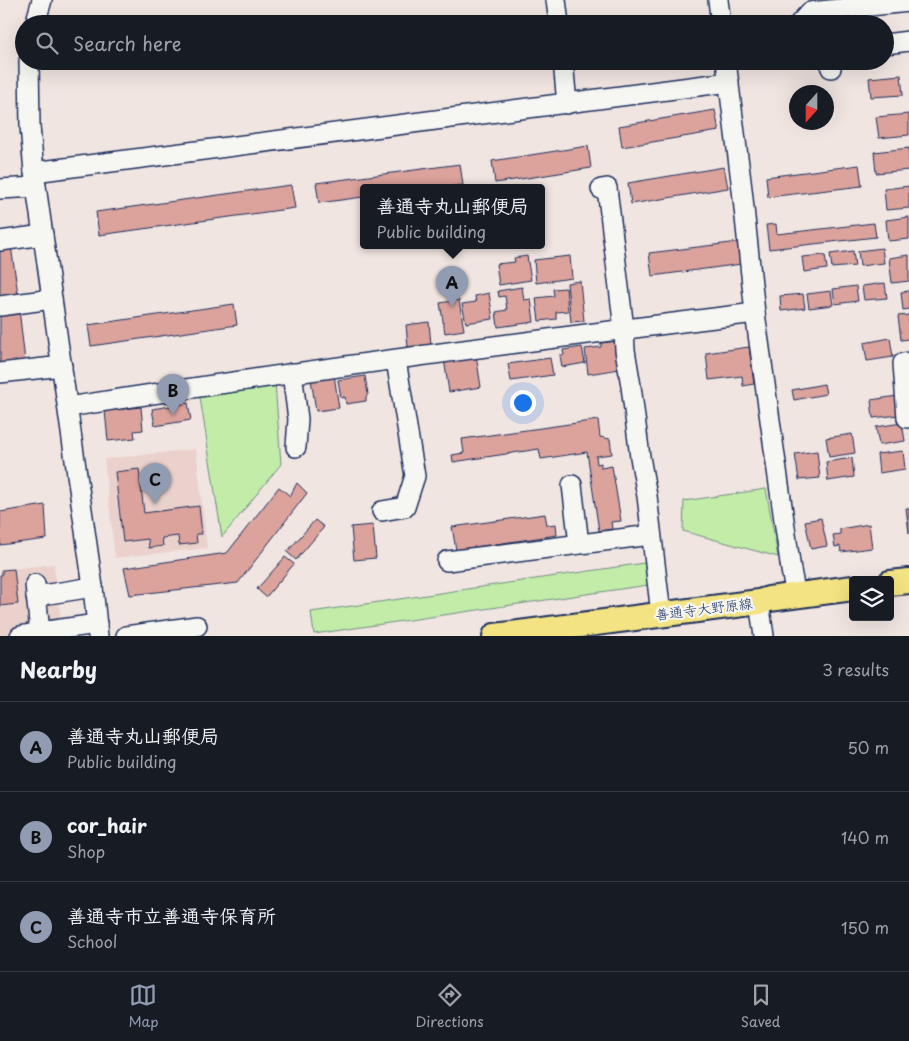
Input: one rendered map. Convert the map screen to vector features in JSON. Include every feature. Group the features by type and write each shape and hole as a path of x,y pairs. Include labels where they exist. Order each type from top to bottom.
{"main road":[{"path":"894,583 909,581"},
{"name":"善通寺大野原線","path":"495,636 849,589"}],"street":[{"path":"38,15 42,0"},
{"path":"556,0 558,15"},
{"path":"718,0 720,15"},
{"path":"807,15 810,12 909,2"},
{"path":"894,43 909,41"},
{"path":"20,636 40,632 97,630 93,587 35,180 30,126 29,70"},
{"path":"564,70 567,104"},
{"path":"727,70 755,314 796,596"},
{"path":"0,189 35,180 729,82"},
{"path":"601,189 607,188 625,350 660,614"},
{"path":"0,241 43,235"},
{"path":"0,306 52,299"},
{"path":"68,407 210,384 624,329 755,314"},
{"path":"382,511 405,507 415,476 396,360"},
{"path":"907,418 903,363 909,362"},
{"path":"0,373 62,366"},
{"path":"292,373 298,419 296,447"},
{"path":"572,485 579,544"},
{"path":"447,560 651,535"},
{"path":"40,632 36,590 93,587"},
{"path":"759,602 764,636"},
{"path":"126,636 196,626"}],"shaded area":[{"path":"196,449 207,548 115,558 104,459"},
{"path":"54,564 63,636 0,636 0,570"}],"green space":[{"path":"275,383 281,464 222,537 199,391"},
{"path":"766,489 778,557 683,531 684,501"},
{"path":"644,563 648,585 314,634 311,612"}],"building":[{"path":"901,75 903,95 871,97 869,78"},
{"path":"715,110 719,131 622,147 619,126"},
{"path":"909,114 909,135 879,138 876,117"},
{"path":"588,146 591,168 495,183 492,161"},
{"path":"909,148 909,170 876,173 874,152"},
{"path":"460,164 463,184 360,184 360,197 319,203 316,183"},
{"path":"859,165 862,186 768,197 766,177"},
{"path":"724,167 728,188 631,204 628,183"},
{"path":"291,185 295,208 99,235 96,212"},
{"path":"909,186 909,208 886,210 884,189"},
{"path":"909,217 909,239 888,241 886,220"},
{"path":"874,223 876,237 769,249 766,225 776,224 777,234"},
{"path":"739,242 742,264 652,276 649,253"},
{"path":"11,246 18,294 0,297 0,248"},
{"path":"882,248 884,263 860,266 858,251"},
{"path":"853,251 855,266 832,268 830,254"},
{"path":"825,255 827,269 804,272 802,257"},
{"path":"909,255 909,281 892,283 889,258"},
{"path":"527,256 531,280 499,285 496,264 515,262 514,258"},
{"path":"570,256 572,278 536,283 534,260"},
{"path":"580,281 584,321 571,322 567,283"},
{"path":"885,283 887,298 864,300 862,286"},
{"path":"856,286 858,301 835,304 833,289"},
{"path":"522,287 524,300 531,299 534,322 498,327 496,312 507,310 505,296 499,297 498,291"},
{"path":"566,288 568,311 556,312 556,319 539,321 536,298 554,296 553,289"},
{"path":"831,291 833,305 809,308 807,294"},
{"path":"909,291 909,309 903,310 901,292"},
{"path":"489,293 493,319 466,323 462,304 476,302 475,296"},
{"path":"803,294 805,308 781,311 780,296"},
{"path":"459,300 464,330 445,333 440,303"},
{"path":"234,304 237,325 91,346 88,325"},
{"path":"19,309 25,361 0,365 0,312"},
{"path":"909,315 909,339 901,340 898,316"},
{"path":"429,322 431,345 408,347 406,325"},
{"path":"890,338 893,357 867,361 864,343"},
{"path":"617,341 620,369 588,374 585,349 601,347 601,343"},
{"path":"582,347 585,363 562,367 560,355 564,355 563,350"},
{"path":"749,347 754,384 743,386 742,376 709,380 706,353"},
{"path":"476,355 481,387 449,392 444,359"},
{"path":"550,358 553,375 511,381 508,364"},
{"path":"334,375 339,408 316,411 311,379"},
{"path":"365,376 368,394 366,401 346,404 345,397 341,398 338,380"},
{"path":"824,384 826,394 794,400 792,390"},
{"path":"897,396 899,415 873,418 871,400"},
{"path":"188,403 191,420 155,426 152,409"},
{"path":"141,407 143,430 134,431 135,438 108,441 105,411"},
{"path":"598,420 600,437 610,439 612,454 596,456 597,464 601,463 601,468 612,466 621,521 611,522 612,529 599,531 587,452 541,459 539,449 453,462 452,455 464,453 462,439"},
{"path":"902,423 905,441 879,445 876,427"},
{"path":"852,434 855,453 829,457 826,438"},
{"path":"817,451 820,478 799,480 795,454"},
{"path":"903,451 905,469 879,473 877,454"},
{"path":"852,458 854,477 828,481 826,462"},
{"path":"139,469 144,513 199,506 202,534 196,534 197,543 179,545 178,536 162,538 163,546 149,548 148,539 123,542 115,472"},
{"path":"297,483 307,493 238,583 130,595 124,568 227,553 279,487 290,496"},
{"path":"45,505 47,539 0,545 0,512"},
{"path":"906,508 909,508 909,533"},
{"path":"545,514 547,525 556,524 557,535 456,550 452,527"},
{"path":"821,518 827,546 811,549 805,521"},
{"path":"315,520 324,527 296,560 287,552"},
{"path":"869,524 872,548 841,552 840,546 835,547 833,535 840,534 840,529"},
{"path":"373,525 376,558 354,560 351,527"},
{"path":"285,557 294,564 266,597 257,589"},
{"path":"14,569 18,604 0,606 0,575 2,575 2,570"}],"place":[{"name":"善通寺丸山郵便局","path":"452,307"},
{"name":"cor_hair","path":"173,415"},
{"name":"善通寺市立善通寺保育所","path":"155,504"}]}
